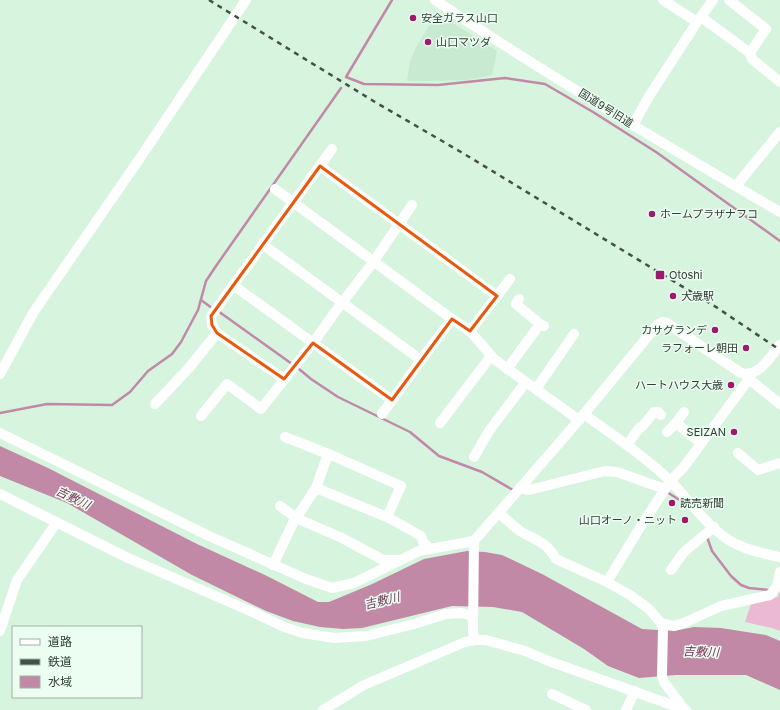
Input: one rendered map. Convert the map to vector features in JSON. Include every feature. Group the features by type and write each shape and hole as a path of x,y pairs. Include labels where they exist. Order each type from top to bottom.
{"street":[{"path":"0,374 32,313 136,164 246,0"},
{"name":"国道9号旧道","path":"435,0 633,125 780,212"},
{"path":"663,0 699,20 750,53 752,59 780,82"},
{"path":"633,125 648,98 713,0"},
{"path":"729,0 766,29 750,53"},
{"path":"736,186 780,132"},
{"path":"284,379 217,333 212,325 211,316 332,149"},
{"path":"320,166 497,296"},
{"path":"275,189 470,331 491,356 507,369 536,389 627,445 648,460 668,484 726,538 739,546 753,551 780,557"},
{"path":"201,416 227,384 261,409 313,343 342,302 374,261 412,205"},
{"path":"262,244 420,360"},
{"path":"470,331 510,279"},
{"path":"233,285 392,400"},
{"path":"507,369 542,325 516,304"},
{"path":"382,414 420,360 452,319"},
{"path":"475,640 473,632 474,545 499,512 581,417 658,324 667,322 748,377 780,404"},
{"path":"155,404 188,369 217,333"},
{"path":"536,389 574,334"},
{"path":"607,582 668,484 701,443 748,377 766,363 780,345"},
{"path":"440,423 491,356"},
{"path":"474,457 489,431 526,382"},
{"path":"627,445 640,427 642,427 654,412 658,412 661,415"},
{"path":"667,432 684,412"},
{"path":"676,423 701,443"},
{"path":"0,433 209,536 273,565 332,588 354,583 419,551 474,545"},
{"path":"285,437 401,486 387,517"},
{"path":"738,453 758,470 780,463"},
{"path":"273,565 296,518 316,488 328,454"},
{"path":"520,488 529,490 605,471 617,472 668,484"},
{"path":"316,488 387,517 421,536 423,542 430,549"},
{"path":"0,494 75,530 128,558 284,627 303,633 334,638 366,636 446,614 462,613 473,616"},
{"path":"280,506 296,518 342,538 382,560 402,559"},
{"path":"499,512 510,524 542,542 552,552 556,559 607,582 649,609 662,625 662,676 680,709"},
{"path":"0,631 17,580 57,522"},
{"path":"672,570 684,552 714,528"},
{"path":"662,625 678,625 721,606 770,595 777,586 780,572"},
{"path":"324,710 364,685 455,645 475,640 486,640 525,651 680,709"},
{"path":"626,710 635,691"},
{"path":"552,694 586,710"}],"highlighted area":[{"path":"320,166 497,296 470,331 452,319 392,400 313,343 284,379 217,333 212,325 211,316"}],"shaded area":[{"path":"437,13 497,51 492,75 468,80 407,81 410,62 415,49"},
{"path":"779,593 780,631 745,622 751,604 778,597"}],"water":[{"name":"吉敷川","path":"0,446 48,468 197,544 265,575 318,602 329,602 370,585 424,559 467,551 502,555 542,574 642,629 674,631 694,627 721,628 766,635 780,641 780,690 746,675 676,675 639,678 608,666 584,649 522,612 493,607 452,606 362,628 343,629 320,627 293,621 266,611 192,575 67,503 0,476"}],"waterway":[{"path":"392,0 346,77 364,84 438,85 505,78 545,84 656,152 780,241"},
{"path":"0,413 47,404 112,405 130,392 148,371 172,354 181,342 198,310 206,281 341,88"},
{"path":"201,300 212,308"},
{"path":"218,311 292,364"},
{"path":"299,369 338,397 410,432 439,456 482,472 513,490"},
{"path":"667,492 684,503"},
{"path":"707,537 712,551 731,576 741,585 749,588 769,590"}],"railway":[{"path":"209,0 375,102 461,152 716,307 780,350"}],"place":[{"name":"安全ガラス山口","path":"413,18"},
{"name":"山口マツダ","path":"428,42"},
{"name":"ホームプラザナフコ","path":"652,214"},
{"name":"Otoshi","path":"660,275"},
{"name":"大歳駅","path":"673,296"},
{"name":"カサグランデ","path":"715,330"},
{"name":"ラフォーレ朝田","path":"746,348"},
{"name":"ハートハウス大歳","path":"731,385"},
{"name":"SEIZAN","path":"734,432"},
{"name":"読売新聞","path":"672,503"},
{"name":"山口オーノ・ニット","path":"685,520"}]}
